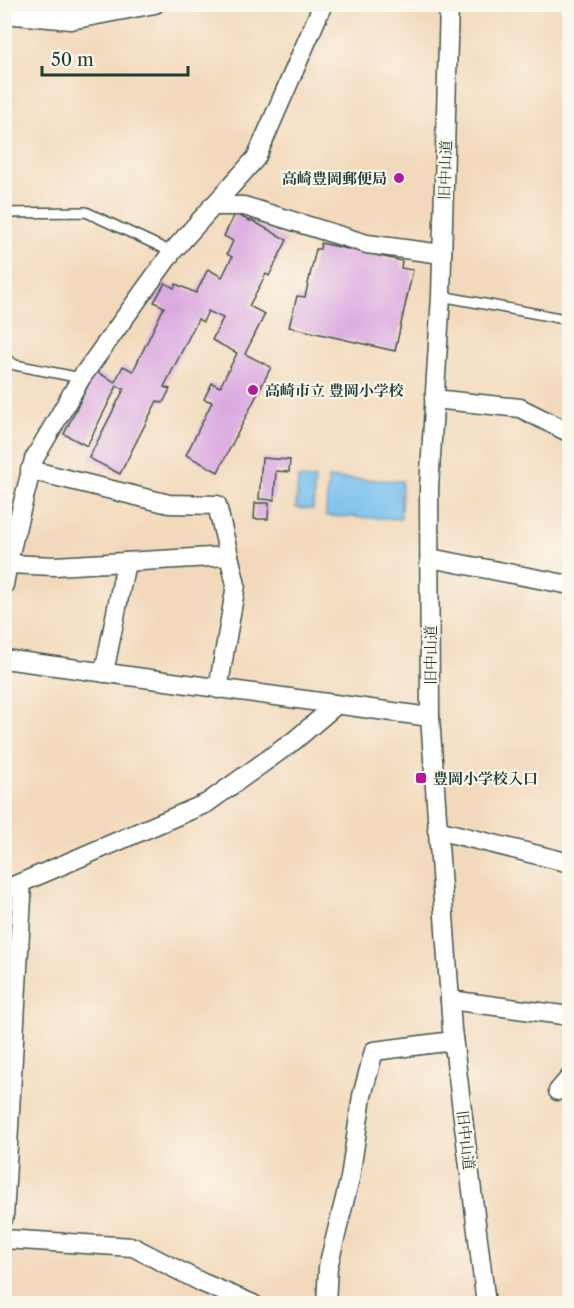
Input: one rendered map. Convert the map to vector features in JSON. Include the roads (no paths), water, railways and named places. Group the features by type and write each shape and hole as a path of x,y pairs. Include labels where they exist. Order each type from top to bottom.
{"street":[{"path":"4,585 7,559 34,459 81,378 172,252 256,158 323,4"},
{"name":"旧中山道","path":"449,4 441,296 429,488 430,717 453,1041 486,1304"},
{"path":"4,14 71,20 146,5"},
{"path":"212,206 244,206 367,244 441,254"},
{"path":"434,399 520,408 570,433"},
{"path":"30,470 169,504 217,505 236,585 218,689"},
{"path":"7,559 55,566 229,556"},
{"path":"430,558 570,585"},
{"path":"104,673 126,562"},
{"path":"4,659 430,717"},
{"path":"4,1217 22,897 11,887 207,803 295,740 336,705"},
{"path":"437,830 570,863"},
{"path":"450,1000 570,1016"},
{"path":"326,1304 328,1267 350,1178 362,1096 374,1050 453,1041"},
{"path":"558,1091 570,1077"},
{"path":"4,1239 133,1247 202,1283 253,1304"}],"lane":[{"path":"4,213 86,212 172,252"},
{"path":"441,296 570,320"},
{"path":"4,357 15,365 81,378"}],"water":[{"path":"298,478 315,479 313,509 296,508"},
{"path":"328,478 402,481 401,519 326,516"}],"place":[{"name":"高崎豊岡郵便局","path":"399,178"},
{"name":"高崎市立 豊岡小学校","path":"253,390"},
{"name":"豊岡小学校入口","path":"421,778"}]}
